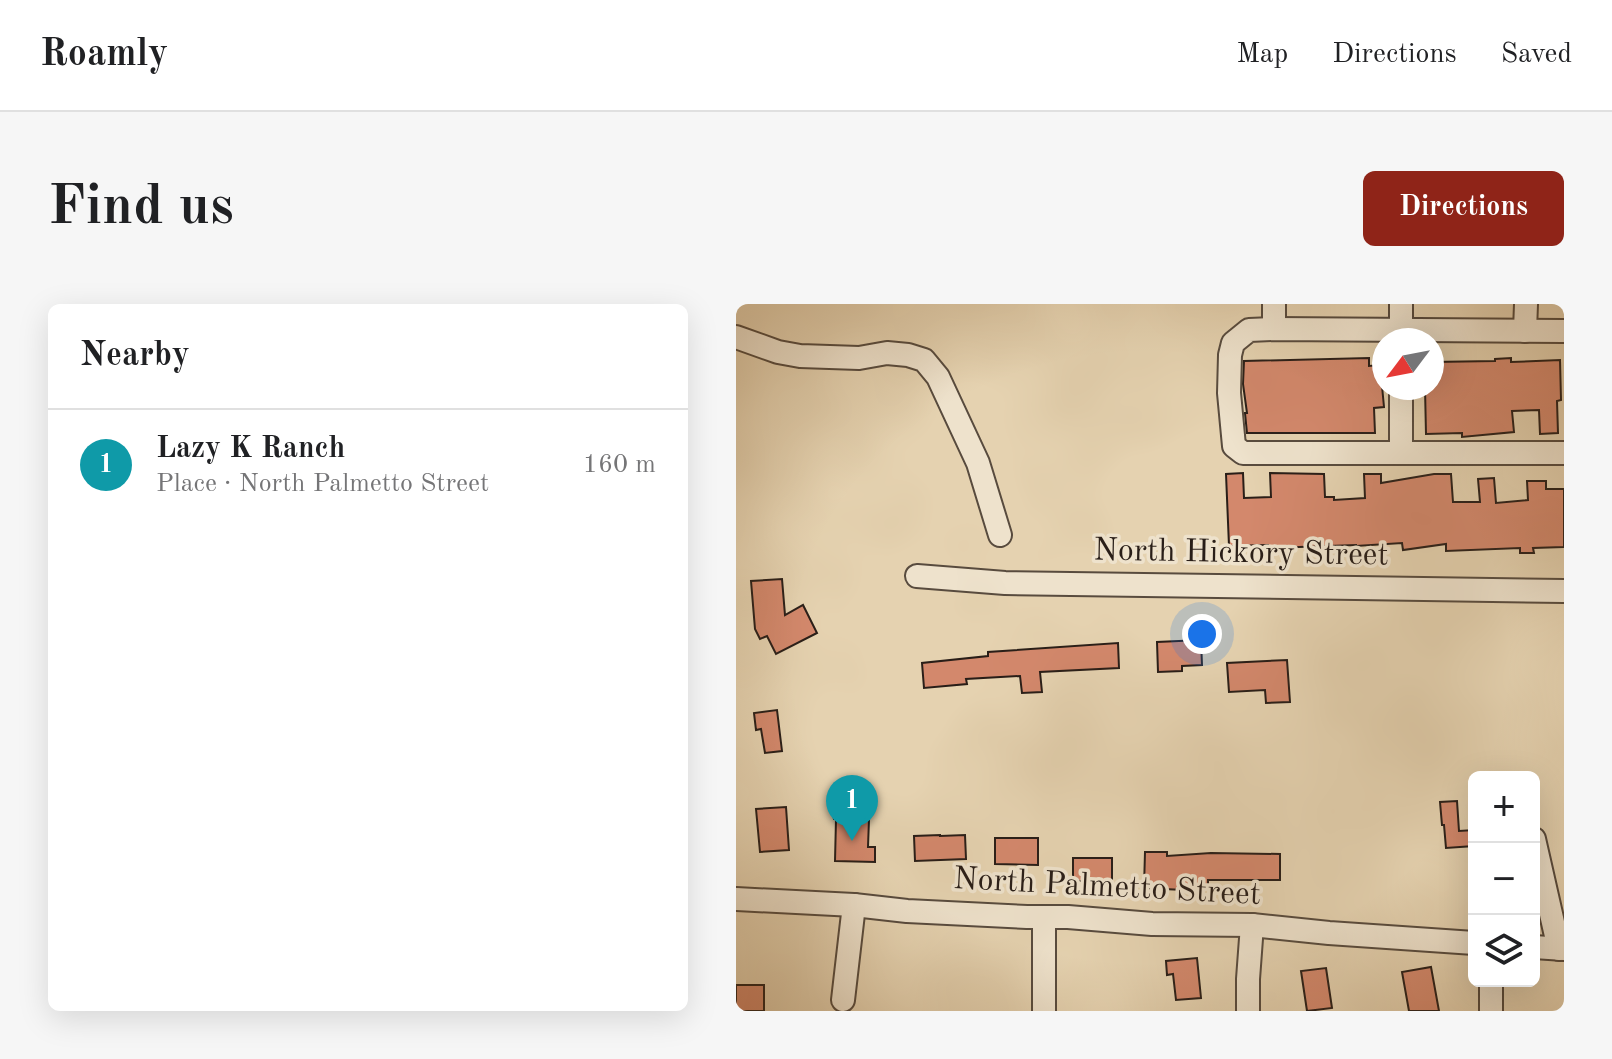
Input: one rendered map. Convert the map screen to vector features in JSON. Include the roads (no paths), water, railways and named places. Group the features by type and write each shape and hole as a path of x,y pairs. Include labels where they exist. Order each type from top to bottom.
{"street":[{"path":"1274,304 1274,329"},
{"path":"1401,304 1401,328"},
{"path":"1525,331 1526,304"},
{"path":"1372,334 1249,330 1233,343 1229,393 1234,446 1237,450 1248,453 1564,453"},
{"path":"1444,334 1564,331"},
{"path":"736,337 778,352 800,356 859,358 887,353 924,360 938,377 978,463 1000,535"},
{"path":"1401,400 1401,453"},
{"name":"North Hickory Street","path":"917,576 1021,583 1564,591"},
{"path":"1535,843 1562,949 1540,947"},
{"name":"North Palmetto Street","path":"736,899 907,911 1097,918 1152,924 1252,925 1468,943"},
{"path":"843,1000 854,905"},
{"path":"1044,917 1044,1011"},
{"path":"1248,1011 1252,925"},
{"path":"1491,987 1491,1011"}],"place":[{"name":"Lazy K Ranch","path":"852,841"}]}
